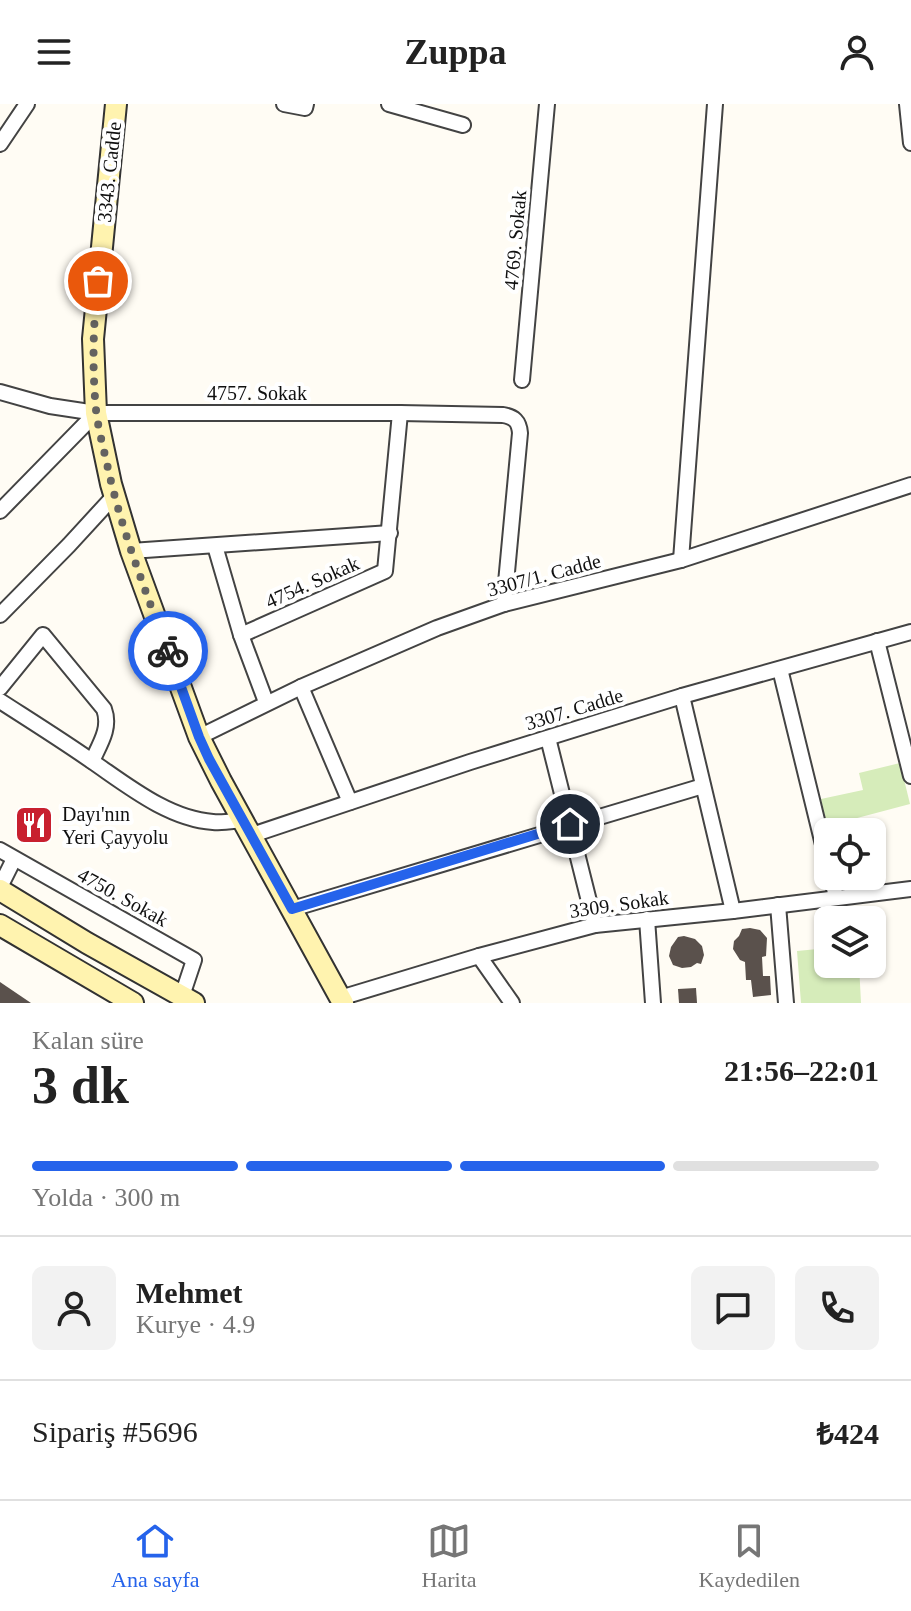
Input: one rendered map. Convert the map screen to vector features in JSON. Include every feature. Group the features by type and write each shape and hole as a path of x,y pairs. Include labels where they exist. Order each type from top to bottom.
{"street":[{"path":"0,144 27,104"},
{"name":"3343. Cadde","path":"116,104 93,339 96,413 114,496 199,737 342,1001"},
{"path":"284,104 305,108 306,104"},
{"path":"389,104 463,125"},
{"name":"4769. Sokak","path":"522,380 547,104"},
{"path":"681,560 715,104"},
{"path":"907,104 911,143"},
{"name":"4757. Sokak","path":"0,392 50,406 96,413 400,413 511,417 516,420 520,433 504,604"},
{"path":"0,511 96,413"},
{"name":"4754. Sokak","path":"241,635 385,571 400,413"},
{"name":"3307/1. Cadde","path":"199,737 266,702 437,628 504,604 681,560 911,485"},
{"path":"0,615 114,496"},
{"path":"131,551 390,533"},
{"path":"215,546 241,635 266,702"},
{"name":"3307. Cadde","path":"0,701 133,791 192,818 248,827 350,802 682,696 911,632"},
{"path":"0,688 43,635 104,709 107,724 92,761"},
{"path":"877,641 911,776"},
{"path":"780,669 816,818"},
{"path":"301,687 350,802"},
{"path":"682,696 733,911"},
{"path":"548,738 595,925"},
{"path":"292,909 703,786"},
{"name":"4750. Sokak","path":"0,850 194,960 188,1000"},
{"path":"14,859 0,888 87,943 188,1000"},
{"name":"3309. Sokak","path":"342,1001 479,956 595,925 911,889"},
{"path":"834,890 836,897"},
{"path":"778,905 786,1003"},
{"path":"647,919 653,1003"},
{"path":"0,925 133,1003"},
{"path":"479,956 512,1003"}],"green space":[{"path":"900,763 910,804 857,818 825,818 821,799 863,790 859,773"},
{"path":"814,949 814,978 860,978 861,1003 801,1003 797,951"}],"building":[{"path":"742,929 760,930 767,938 766,956 762,957 763,976 770,976 771,995 753,997 751,980 746,980 745,962 733,949"},
{"path":"678,937 695,939 702,946 704,955 701,964 682,968 673,965 669,956 671,947"},
{"path":"0,982 31,1003 0,1003"},
{"path":"696,988 697,1003 679,1003 678,989"}],"way so far":[{"path":"98,281 93,339 96,413 126,538 168,651"}],"place":[{"name":"Dayı'nın Yeri Çayyolu","path":"34,825"}],"route":[{"path":"168,651 209,759 292,909 570,824"}]}
